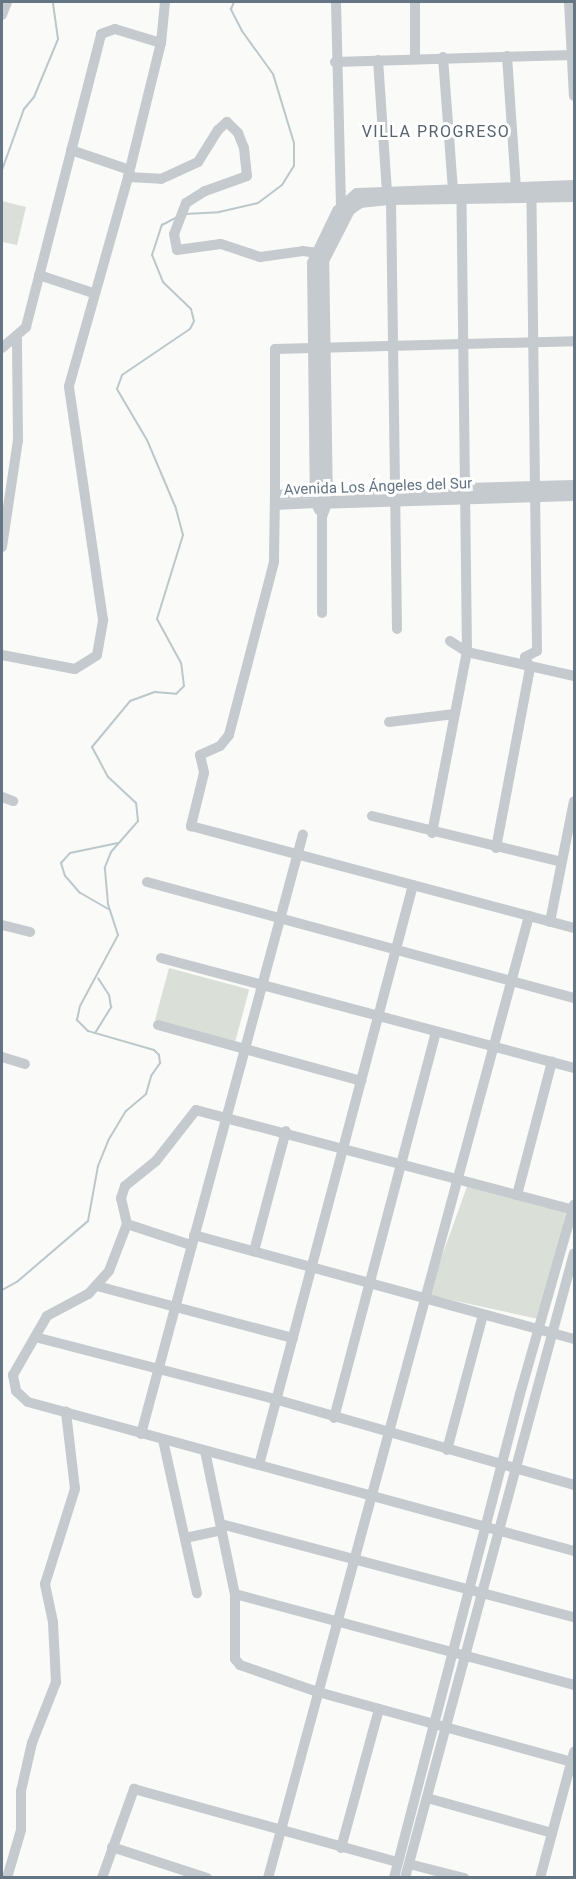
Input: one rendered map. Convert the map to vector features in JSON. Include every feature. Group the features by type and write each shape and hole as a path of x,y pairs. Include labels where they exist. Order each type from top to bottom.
{"street":[{"path":"2,15 7,2"},
{"path":"2,655 75,669 97,655 103,620 69,386 128,173 160,43 165,2"},
{"path":"322,613 320,253 341,206 335,62 336,2"},
{"path":"415,2 415,58"},
{"path":"569,2 574,96"},
{"path":"2,348 17,339 26,327 101,34 114,29 160,43"},
{"path":"335,62 443,57 573,55"},
{"path":"507,56 516,188"},
{"path":"432,832 467,652 467,494 458,192 443,57"},
{"path":"378,60 389,195 395,345 397,628"},
{"path":"71,150 128,173 160,179 198,162 218,130 227,122 238,133 244,148 247,176 186,203 174,234 177,250 222,244 260,257 320,253"},
{"path":"341,206 357,194 389,195 516,188 531,192 574,186"},
{"path":"458,192 531,192 574,196"},
{"path":"496,848 530,668 525,657 537,651 537,492 531,192"},
{"path":"320,253 354,206 389,195"},
{"path":"39,275 93,293"},
{"path":"2,547 18,440 17,339"},
{"path":"574,341 275,350 274,562 230,735 220,746 200,756 204,773 191,826 298,852 574,928"},
{"name":"Avenida Los Ángeles del Sur","path":"537,492 574,486"},
{"name":"Avenida Los Ángeles del Sur","path":"275,500 537,492 574,495"},
{"path":"450,641 467,652 530,668 574,676"},
{"path":"389,722 455,714"},
{"path":"2,797 13,801"},
{"path":"550,922 574,801"},
{"path":"372,816 496,848 562,862"},
{"path":"141,1434 278,919 303,834"},
{"path":"147,882 574,998"},
{"path":"259,1465 413,885"},
{"path":"268,1878 318,1692 375,1496 492,1047 530,916"},
{"path":"2,925 30,933"},
{"path":"161,958 574,1068"},
{"path":"158,1025 361,1082"},
{"path":"334,1418 436,1032"},
{"path":"2,1057 25,1064"},
{"path":"517,1195 552,1062"},
{"path":"405,1878 427,1798 453,1655 486,1528 574,1208 517,1195 286,1131 196,1110 156,1161 129,1182 122,1198 127,1224 114,1263 97,1286 55,1309 34,1337 13,1375 16,1390 28,1402 375,1496 486,1528 500,1532 574,1551"},
{"path":"254,1251 286,1131"},
{"path":"127,1224 193,1240 254,1251 574,1339"},
{"path":"394,1878 441,1725 465,1658 574,1253"},
{"path":"97,1286 293,1338"},
{"path":"447,1450 483,1315"},
{"path":"34,1337 157,1371 278,1400 334,1418 574,1485"},
{"path":"6,1878 21,1830 21,1791 32,1743 56,1682 53,1622 45,1584 75,1490 66,1412"},
{"path":"164,1440 197,1593"},
{"path":"206,1451 235,1594 235,1659 240,1665 318,1692 573,1757 540,1878"},
{"path":"185,1538 222,1527 357,1558 469,1592 574,1617"},
{"path":"235,1594 339,1621 453,1655 574,1685"},
{"path":"341,1848 379,1709"},
{"path":"102,1878 134,1789 398,1862"},
{"path":"427,1798 552,1833"},
{"path":"112,1847 207,1878"},
{"path":"409,1864 464,1878"}],"shaded area":[{"path":"2,201 26,207 17,245 2,242"},
{"path":"169,968 249,989 235,1042 155,1020"},
{"path":"469,1181 567,1208 543,1320 428,1295"}],"waterway":[{"path":"2,170 24,109 34,97 58,39 53,2"},
{"path":"185,214 219,212 258,203 282,185 294,166 294,143 273,74 242,31 231,9 234,2"},
{"path":"2,1290 18,1281 88,1221 98,1166 109,1139 126,1111 146,1094 151,1076 160,1063 159,1055 154,1050 88,1031 77,1020 80,1006 118,935 108,904 105,867 111,852 138,821 136,803 108,777 92,747 130,701 155,692 176,694 184,686 181,663 157,619 183,535 175,506 147,440 117,389 122,375 190,329 194,321 191,309 163,282 152,255 162,225 177,217"},
{"path":"110,910 80,893 65,876 61,863 70,853 118,843"},
{"path":"95,1033 111,1007 109,995 98,978"},
{"path":"2,1510 2,1525"}],"district":[{"name":"VILLA PROGRESO","path":"436,132"}]}
